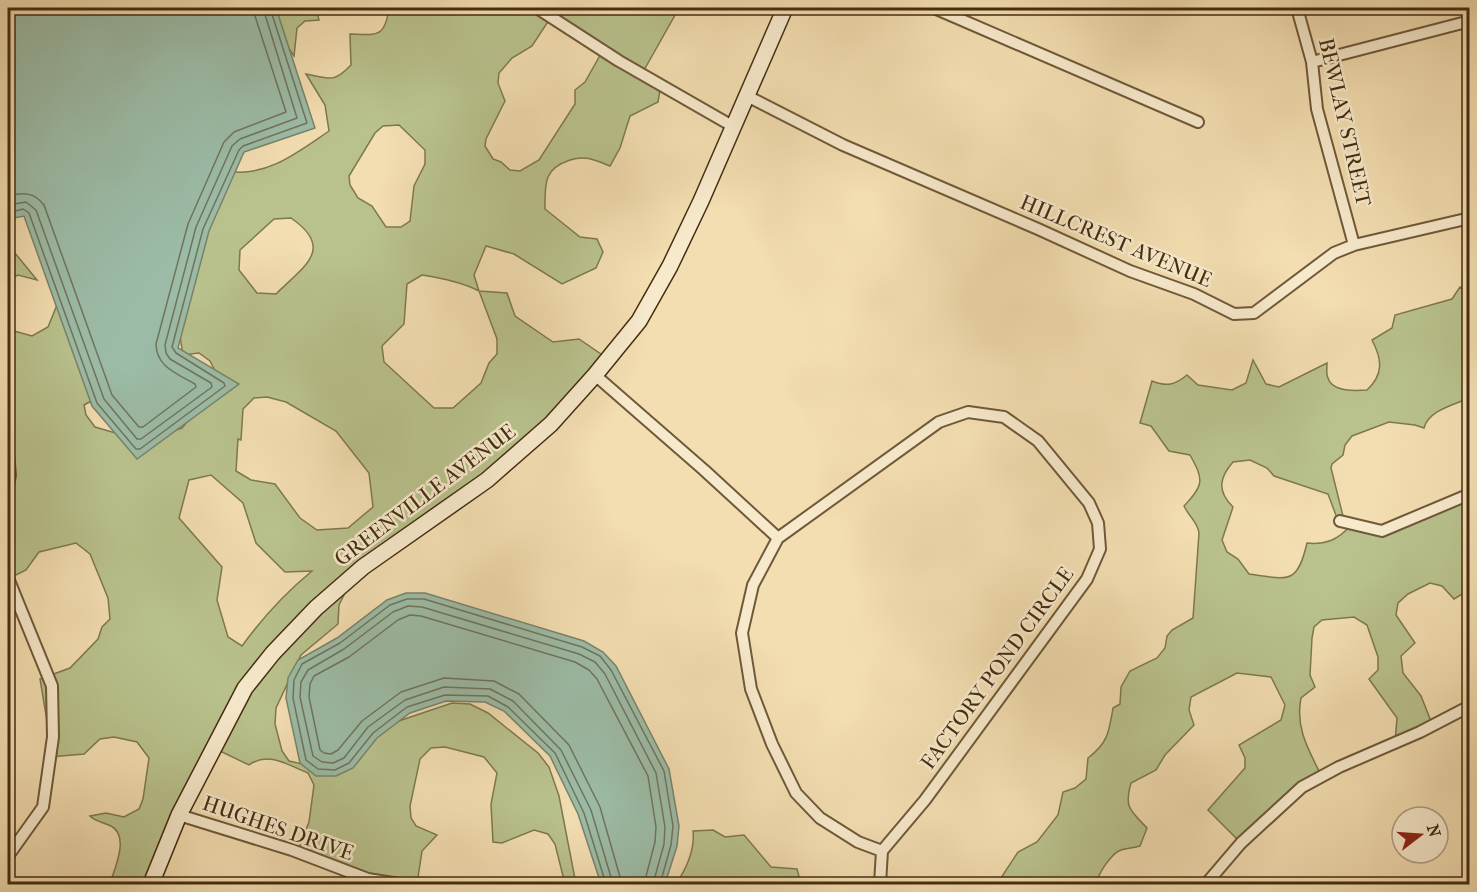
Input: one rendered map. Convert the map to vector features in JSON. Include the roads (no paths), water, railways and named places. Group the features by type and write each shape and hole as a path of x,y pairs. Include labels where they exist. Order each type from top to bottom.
{"main road":[{"name":"GREENVILLE AVENUE","path":"151,885 179,815 245,688 280,645 316,608 363,567 486,480 551,424 639,321 701,201 785,8"}],"street":[{"path":"537,8 619,61 734,127"},
{"path":"934,8 1198,122"},
{"name":"BEWLAY STREET","path":"1297,8 1312,63 1317,109 1354,245"},
{"path":"1312,63 1470,21"},
{"name":"HILLCREST AVENUE","path":"747,96 843,145 1130,271 1194,294 1234,314 1254,313 1334,253 1354,245 1470,218"},
{"path":"595,375 778,538"},
{"name":"FACTORY POND CIRCLE","path":"968,412 1004,417 1038,441 1089,502 1098,522 1100,549 1087,579 925,800 882,851 858,842 820,818 796,792 772,744 751,688 742,633 753,585 778,538 939,422 968,412"},
{"path":"8,460 10,475 8,486"},
{"path":"1340,521 1382,531 1470,494"},
{"path":"8,578 52,686 53,738 43,807 8,856"},
{"path":"1206,885 1240,843 1302,787 1339,767 1420,732 1470,706"},
{"name":"HUGHES DRIVE","path":"179,815 292,850 368,879 399,885"},
{"path":"880,885 882,851"}],"water":[{"path":"17,8 276,8 315,128 244,152 209,231 178,348 239,384 137,459 92,406 24,216 8,219 8,16"},
{"path":"406,593 425,593 584,641 603,652 616,666 669,769 679,826 677,846 665,884 601,884 578,814 550,756 504,711 485,702 446,701 410,713 377,738 353,768 336,776 316,776 300,763 286,698 288,678 298,660 337,638 387,600"}]}
